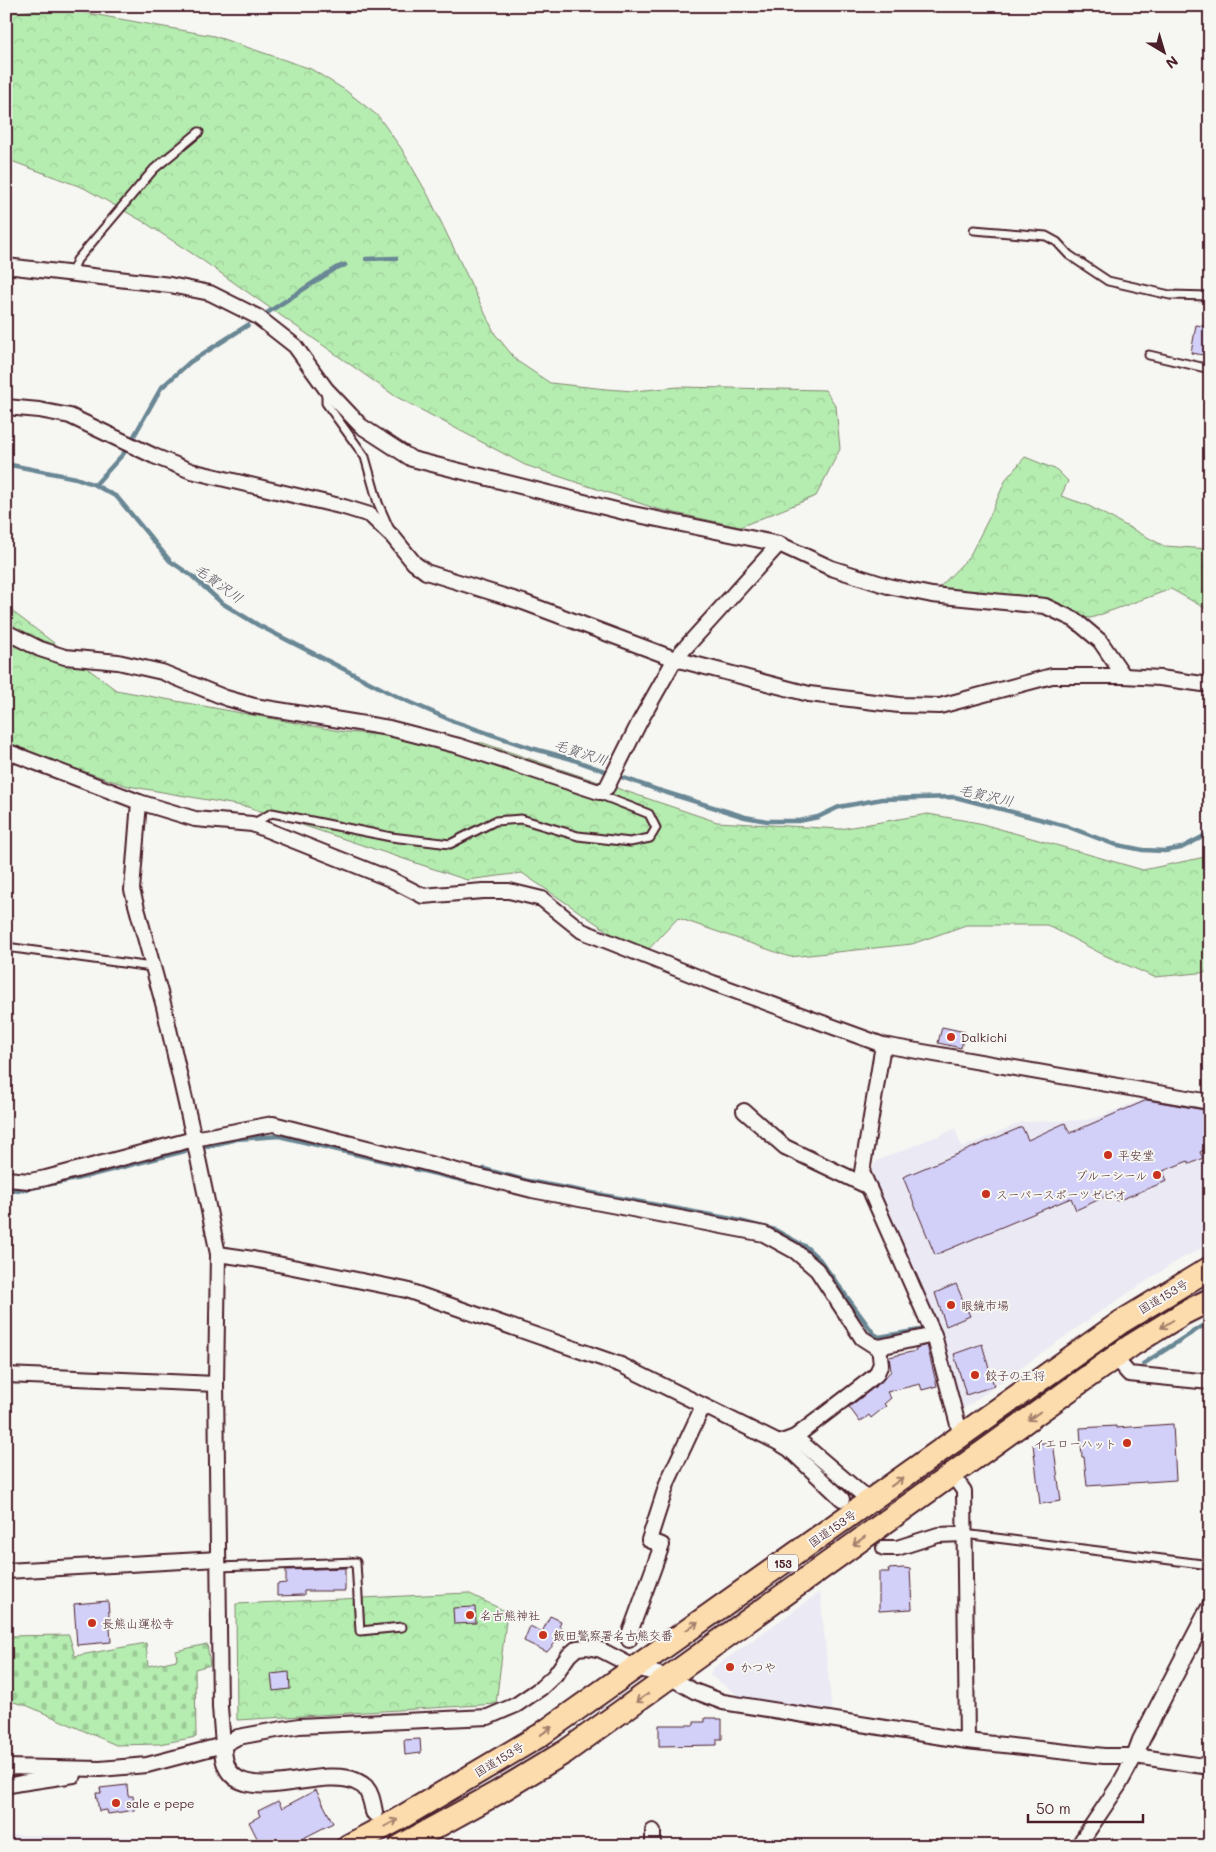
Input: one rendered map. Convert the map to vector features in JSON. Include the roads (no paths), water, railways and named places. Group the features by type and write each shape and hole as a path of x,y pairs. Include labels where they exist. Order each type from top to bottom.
{"highway":[{"name":"国道153号","path":"348,1846 397,1820 539,1736 1121,1322 1210,1268"},
{"name":"国道153号","path":"401,1846 497,1793 564,1752 671,1678 1115,1358 1177,1318 1210,1300"}],"street":[{"path":"6,266 72,272 170,285 210,293 258,317 295,346 326,389 361,426 412,459 628,513 779,544 831,568 888,586 932,595 1045,606 1075,620 1100,642 1124,676"},
{"path":"6,408 39,410 70,416 154,456 191,471 362,512 370,516 393,538 414,563 426,572 523,602 675,660 809,694 899,705 940,706 1052,676 1160,678 1210,685"},
{"path":"6,632 40,649 65,657 118,662 162,672 226,698 254,706 389,728 459,746 598,792 609,783 640,721 675,660 779,544"},
{"path":"6,751 139,802 195,820 252,824 390,879 423,896 483,891 509,892 542,899 582,931 713,983 883,1045 1210,1102"},
{"path":"139,802 132,890 164,1007 218,1254 216,1384 220,1707 223,1759 230,1774 240,1780 258,1786 325,1777 346,1777 364,1785 371,1796 374,1812"},
{"path":"883,1045 862,1172 934,1335 961,1436"},
{"path":"744,1111 785,1147 869,1186"},
{"path":"6,1179 30,1181 46,1178 194,1139 274,1124 532,1190 764,1234 795,1250 818,1270 862,1338 873,1345 879,1347 934,1335"},
{"path":"218,1254 253,1259 406,1290 621,1365 789,1449 842,1498"},
{"path":"779,1443 795,1437 876,1375 881,1364 879,1347"},
{"path":"1115,1358 1129,1374 1210,1382"},
{"path":"6,1375 216,1384"},
{"path":"629,1640 629,1635 662,1545 649,1540 668,1481 703,1406"},
{"path":"795,1437 870,1501"},
{"path":"952,1474 964,1491 967,1742"},
{"path":"884,1548 897,1548 938,1535 964,1534"},
{"path":"6,1571 218,1563"},
{"path":"1078,1846 1135,1756 1141,1740 1210,1607"},
{"path":"6,1786 100,1769 147,1765 223,1745 238,1737 298,1726 488,1717 516,1705 541,1688 555,1675 570,1654 577,1648 587,1647 601,1650 634,1667 671,1678 694,1692 723,1702 967,1742 1104,1756 1135,1756 1210,1767"},
{"path":"6,1767 100,1769"},
{"path":"1083,1846 1091,1825"},
{"path":"653,1831 653,1846"}],"lane":[{"path":"72,272 76,260 154,169 199,132"},
{"path":"974,230 1046,236 1057,242 1069,255 1108,281 1170,295 1210,296"},
{"path":"1148,355 1210,369"},
{"path":"326,389 326,403 365,457 378,503 393,538"},
{"path":"252,824 272,813 391,837 450,844 495,821 521,819 578,836 630,842 650,838 656,828 649,814 572,784"},
{"path":"6,947 152,967"},
{"path":"964,1534 1210,1565"},
{"path":"218,1563 356,1562 360,1631 402,1627"}],"waterway":[{"path":"366,259 396,258"},
{"path":"267,313 336,268 345,265"},
{"path":"134,436 161,388 190,362 248,325"},
{"path":"95,485 124,453"},
{"name":"毛賀沢川","path":"6,464 76,478 95,485 117,497 170,561 192,576 222,603 258,625 398,697 455,722 745,817 767,821 799,821 818,817 839,807 882,799 955,797 1066,826 1113,844 1143,850 1165,851 1181,848 1210,833"},
{"path":"201,1148 236,1139 279,1136 405,1166"},
{"path":"6,1191 21,1190 76,1179 185,1151"},
{"path":"415,1169 474,1183"},
{"path":"484,1169 528,1181 732,1219 775,1230 806,1247 820,1260 874,1334 879,1337 920,1330"},
{"path":"1143,1364 1210,1321"}],"tunnel":[{"path":"849,1507 884,1548"}],"place":[{"name":"Dalkichi","path":"951,1037"},
{"name":"平安堂","path":"1108,1155"},
{"name":"ブルーシール","path":"1157,1175"},
{"name":"スーパースポーツゼビオ","path":"986,1194"},
{"name":"眼鏡市場","path":"951,1305"},
{"name":"餃子の王将","path":"975,1375"},
{"name":"イエローハット","path":"1127,1443"},
{"name":"名古熊神社","path":"470,1615"},
{"name":"長熊山運松寺","path":"92,1623"},
{"name":"飯田警察署名古熊交番","path":"543,1635"},
{"name":"かつや","path":"730,1667"},
{"name":"sale e pepe","path":"116,1803"}]}
